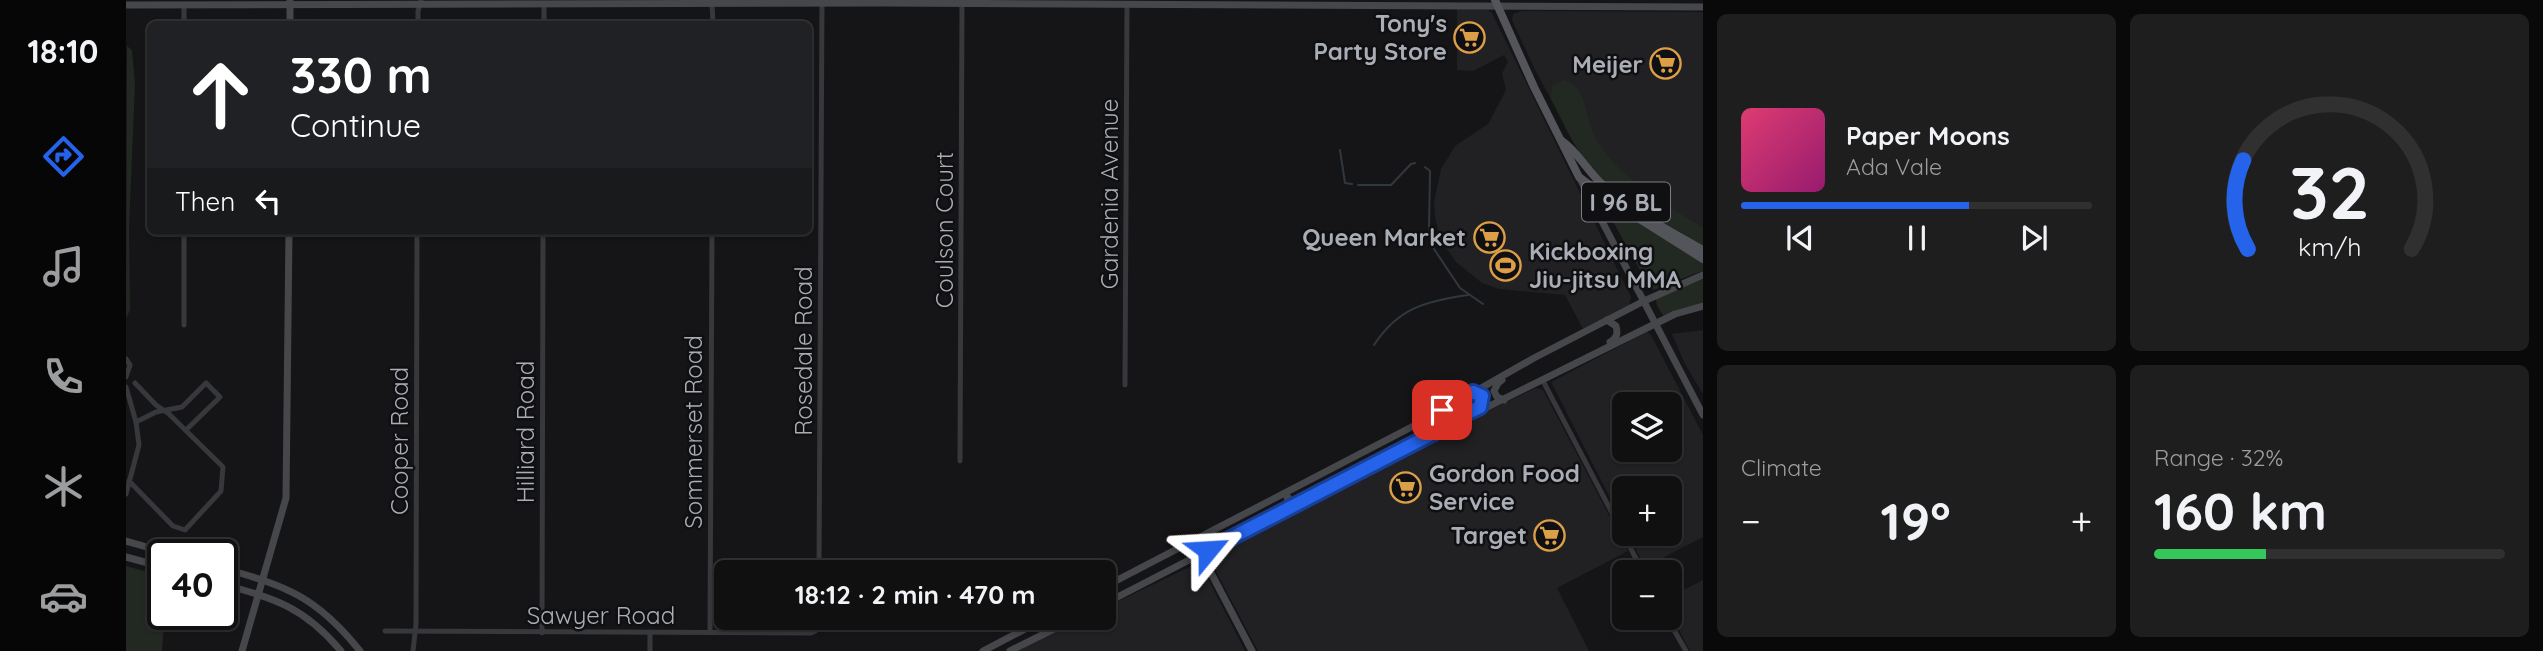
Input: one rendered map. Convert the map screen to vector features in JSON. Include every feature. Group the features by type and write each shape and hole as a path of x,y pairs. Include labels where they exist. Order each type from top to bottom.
{"main road":[{"name":"I 96 BL","path":"1496,2 1579,177 1608,199 1703,259"},
{"name":"I 96 BL","path":"1560,139 1574,150 1588,170 1611,191 1703,250"}],"street":[{"path":"126,5 290,2 544,4 649,1 822,4 1496,2 1661,3 1703,7"},
{"path":"290,2 290,21"},
{"path":"418,21 421,2"},
{"name":"Coulson Court","path":"960,461 962,2"},
{"path":"712,3 713,21"},
{"path":"544,4 544,21"},
{"name":"Rosedale Road","path":"819,560 822,4"},
{"name":"Gardenia Avenue","path":"1125,385 1127,4"},
{"path":"184,5 184,21"},
{"path":"1579,177 1703,415"},
{"path":"184,235 184,326"},
{"path":"242,651 286,498 289,235"},
{"name":"Cooper Road","path":"412,651 417,235"},
{"name":"Hilliard Road","path":"542,633 543,235"},
{"name":"Sommerset Road","path":"710,632 712,235"},
{"path":"1116,581 1346,462 1644,301 1703,275"},
{"path":"1116,597 1434,433 1684,310 1703,306"},
{"path":"1562,372 1573,361 1617,337 1616,326 1608,320"},
{"path":"1504,400 1494,395 1498,383 1543,358 1553,349"},
{"path":"126,359 130,365 126,377"},
{"path":"1544,381 1637,560"},
{"path":"128,482 173,526 185,530 221,491 223,467 135,383"},
{"path":"126,420 136,420 163,410 181,407 206,383 220,397 186,430"},
{"path":"126,387 136,420 139,445 126,494"},
{"path":"1434,433 1440,426 1480,407 1482,396 1473,392"},
{"path":"1423,439 1423,428 1453,408 1460,400"},
{"path":"1307,499 1303,492 1306,487 1341,468 1346,462"},
{"path":"1226,541 1231,533 1283,506 1288,497 1284,494"},
{"path":"126,541 147,547"},
{"path":"1136,588 1130,582 1133,576 1177,554 1183,546"},
{"path":"1201,554 1252,651"},
{"path":"126,557 147,563"},
{"path":"238,572 284,587 316,605 360,651"},
{"path":"238,588 292,608 318,626 341,651"},
{"path":"318,626 326,628 347,650 353,646 353,642"},
{"name":"Sawyer Road","path":"385,631 811,633 817,630"},
{"path":"983,651 1023,630"},
{"path":"1010,651 1051,630"},
{"path":"1674,630 1686,651"},
{"path":"650,632 650,651"}],"shaded area":[{"path":"1457,9 1488,10 1492,13 1631,297 1629,306 1583,329 1565,295 1499,289 1482,283 1456,262 1440,239 1434,202 1441,169 1455,146 1488,124 1506,90 1502,73 1508,62 1504,55 1473,71 1457,70"},
{"path":"1522,11 1703,12 1703,246 1615,190 1578,148 1535,70 1512,20 1513,14"},
{"path":"127,46 132,50 135,84 129,227 130,310 126,318"},
{"path":"1564,80 1572,83 1582,96 1592,132 1606,154 1617,167 1644,189 1703,228 1703,246 1632,203 1606,183 1588,164 1550,97 1553,85"},
{"path":"1609,204 1703,263 1703,271 1651,290 1605,207"},
{"path":"1703,279 1703,303 1664,316 1656,298"},
{"path":"1703,330 1703,394 1685,364 1672,334"},
{"path":"1647,332 1681,392 1612,392 1612,462 1682,462 1682,395 1703,435 1703,537 1659,560 1641,560 1634,546 1682,546 1682,476 1612,476 1612,501 1551,382"},
{"path":"1536,388 1543,390 1612,521 1612,546 1625,546 1628,551 1557,588 1589,651 1258,651 1210,560 1211,552 1435,436"},
{"path":"1196,564 1202,567 1245,651 1018,651 1061,630 1116,630 1116,602"},
{"path":"126,566 147,572 147,630 164,630 162,651 126,651"},
{"path":"1703,580 1703,651 1690,651 1679,630 1682,630 1682,591"}],"waterway":[{"path":"1340,150 1345,183 1352,184"},
{"path":"1358,185 1391,185 1415,163"},
{"path":"1425,167 1430,171 1429,230 1434,249 1460,288 1483,304"},
{"path":"1374,345 1393,322 1414,308 1468,295"}],"place":[{"name":"Tony's Party Store","path":"1470,37"},
{"name":"Meijer","path":"1666,64"},
{"name":"Queen Market","path":"1489,237"},
{"name":"Kickboxing Jiu-jitsu MMA","path":"1506,265"},
{"name":"Gordon Food Service","path":"1406,487"},
{"name":"Target","path":"1550,535"}],"route":[{"path":"1208,550 1434,433 1440,426 1480,407 1482,396 1473,392 1442,410"}]}
